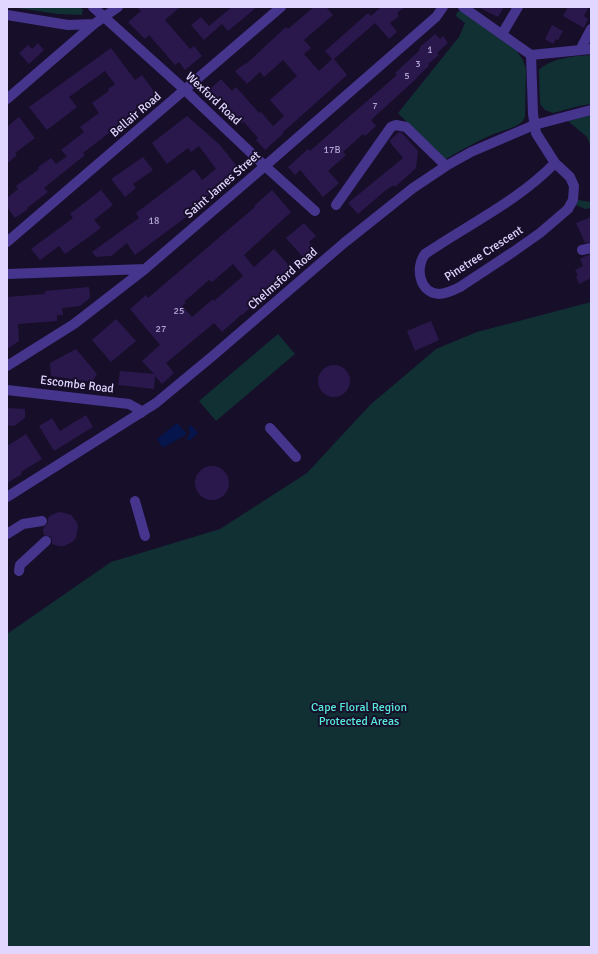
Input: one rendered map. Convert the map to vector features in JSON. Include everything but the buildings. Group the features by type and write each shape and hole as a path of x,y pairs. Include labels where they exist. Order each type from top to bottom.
{"street":[{"name":"Wexford Road","path":"93,7 186,90 265,166 315,211"},
{"path":"7,98 94,24 118,7"},
{"name":"Bellair Road","path":"7,242 281,7"},
{"name":"Saint James Street","path":"7,366 74,324 145,269 431,21 443,7"},
{"path":"463,7 531,55 591,50"},
{"path":"502,34 518,7"},
{"path":"7,15 68,25 94,24"},
{"path":"580,50 591,29"},
{"path":"531,55 534,126"},
{"name":"Chelmsford Road","path":"7,497 156,403 344,243 413,188 446,166 471,152 534,126 591,110"},
{"name":"Pinetree Crescent","path":"534,126 538,138 555,163 570,177 574,186 574,200 568,208 540,233 460,287 439,294 433,292 421,281 419,271 422,258 425,254 515,198 555,163"},
{"path":"336,205 391,127 406,127 446,166"},
{"path":"7,274 145,269"},
{"path":"102,270 114,277 120,288"},
{"name":"Escombe Road","path":"7,390 129,404 138,409 141,413"},
{"path":"270,428 296,457"},
{"path":"135,500 145,536"},
{"path":"7,534 23,524 42,521"},
{"path":"18,571 20,565 46,541"}],"green space":[{"path":"11,7 80,7 83,10 82,15 58,14"},
{"path":"461,11 516,50 523,60 526,69 525,117 518,125 485,138 444,160 398,113 459,37 465,23 456,16 457,12"},
{"path":"591,55 591,104 553,113 545,110 540,104 539,70 556,60"},
{"path":"591,115 591,147 587,137 568,121"},
{"path":"578,200 591,202 591,208 585,209 576,205"},
{"name":"Cape Floral Region Protected Areas","path":"591,302 591,947 7,947 7,634 111,562 220,529 307,473 370,405 436,349 477,332"},
{"path":"278,334 295,354 216,421 199,401"}],"shaded area":[{"path":"177,423 187,434 162,447 157,439"},
{"path":"191,425 198,433 189,441 187,439 190,433 188,428"}]}
